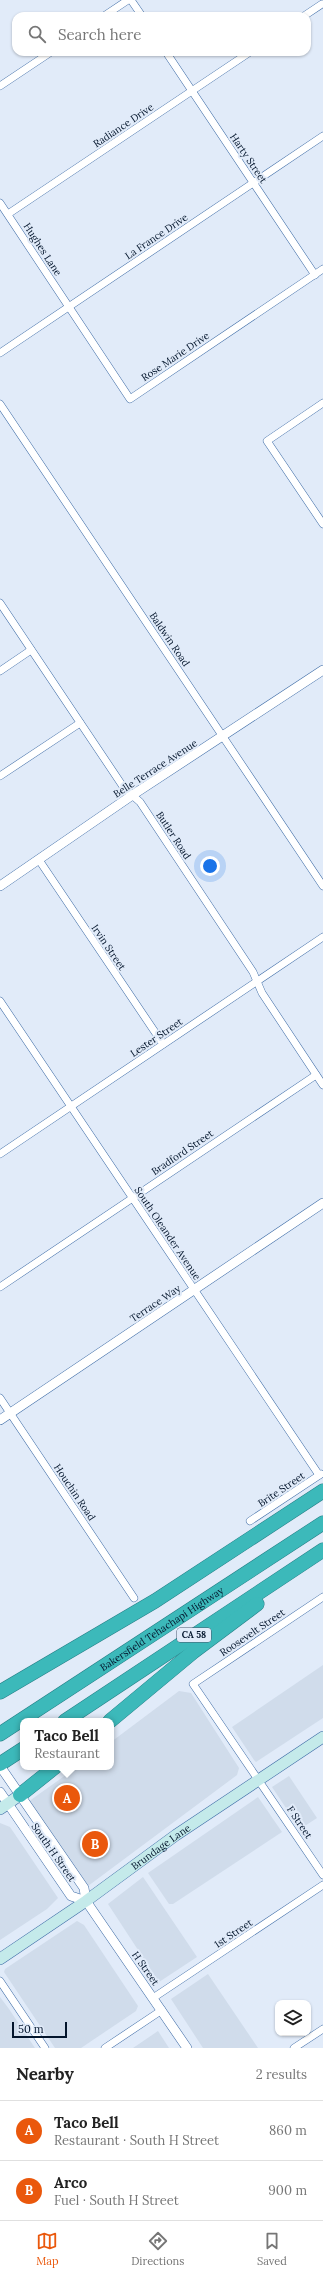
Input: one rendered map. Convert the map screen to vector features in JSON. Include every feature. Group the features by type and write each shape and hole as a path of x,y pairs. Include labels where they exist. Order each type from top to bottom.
{"highway":[{"path":"0,1692 154,1601 323,1491"},
{"name":"Bakersfield Tehachapi Highway","path":"24,1718 323,1523"},
{"name":"CA 58","path":"70,1718 323,1550"},
{"path":"114,1718 193,1652 323,1555"},
{"name":"Bakersfield Tehachapi Highway","path":"0,1734 20,1721"},
{"path":"0,1765 20,1751"},
{"path":"17,1790 50,1770"}],"main road":[{"name":"Brundage Lane","path":"0,1959 86,1901 147,1855 323,1738"},
{"path":"4,1806 17,1790"}],"street":[{"path":"110,12 130,0 139,12"},
{"path":"310,12 322,4"},
{"path":"0,86 45,56"},
{"name":"Harty Street","path":"169,56 315,275"},
{"name":"Radiance Drive","path":"8,214 244,56"},
{"name":"La France Drive","path":"0,353 323,136"},
{"name":"Hughes Lane","path":"0,203 68,307"},
{"name":"Rose Marie Drive","path":"68,307 130,399 323,269"},
{"path":"323,403 267,440 323,524"},
{"name":"Baldwin Road","path":"0,404 323,886"},
{"name":"Butler Road","path":"0,603 80,723 131,796 140,802 254,972 262,993 323,1084"},
{"path":"0,671 31,650"},
{"name":"Belle Terrace Avenue","path":"0,886 131,796 323,670"},
{"path":"0,776 80,723"},
{"name":"Irvin Street","path":"39,860 163,1044"},
{"name":"Lester Street","path":"0,1154 323,937"},
{"name":"South Oleander Avenue","path":"0,1001 194,1290 321,1474"},
{"name":"Bradford Street","path":"0,1287 316,1075"},
{"name":"Terrace Way","path":"0,1420 323,1203"},
{"name":"Houchin Road","path":"0,1398 134,1598"},
{"name":"Brite Street","path":"250,1522 321,1474"},
{"name":"Roosevelt Street","path":"259,1780 192,1684 323,1597"},
{"name":"South H Street","path":"0,1765 84,1888 86,1901 71,1896 4,1806 0,1792"},
{"name":"F Street","path":"259,1780 323,1875"},
{"name":"1st Street","path":"153,1998 323,1885"},
{"name":"H Street","path":"86,1901 187,2048"},
{"path":"0,1981 44,2048"},
{"path":"105,2048 162,2010"},
{"path":"294,2048 323,2029"}],"shaded area":[{"path":"323,1665 323,1718 256,1762 232,1727"},
{"path":"179,1691 191,1693 239,1768 237,1775 84,1889 28,1802 73,1770 114,1770 114,1740"},
{"path":"289,1776 317,1818 300,1829 272,1787"},
{"path":"258,1797 282,1832 173,1904 169,1904 148,1873"},
{"path":"0,1823 10,1827 58,1898 47,1909 0,1940"},
{"path":"143,1877 197,1957 159,1982 108,1904"},
{"path":"77,1921 84,1925 138,2006 136,2011 81,2048 55,2048 4,1972 5,1969"},
{"path":"208,1974 258,2048 203,2048 171,1999"},
{"path":"0,1997 9,2009 35,2048 0,2048"},
{"path":"158,2031 169,2048 133,2048"}],"place":[{"name":"Taco Bell","path":"67,1798"},
{"name":"Arco","path":"95,1844"}]}
